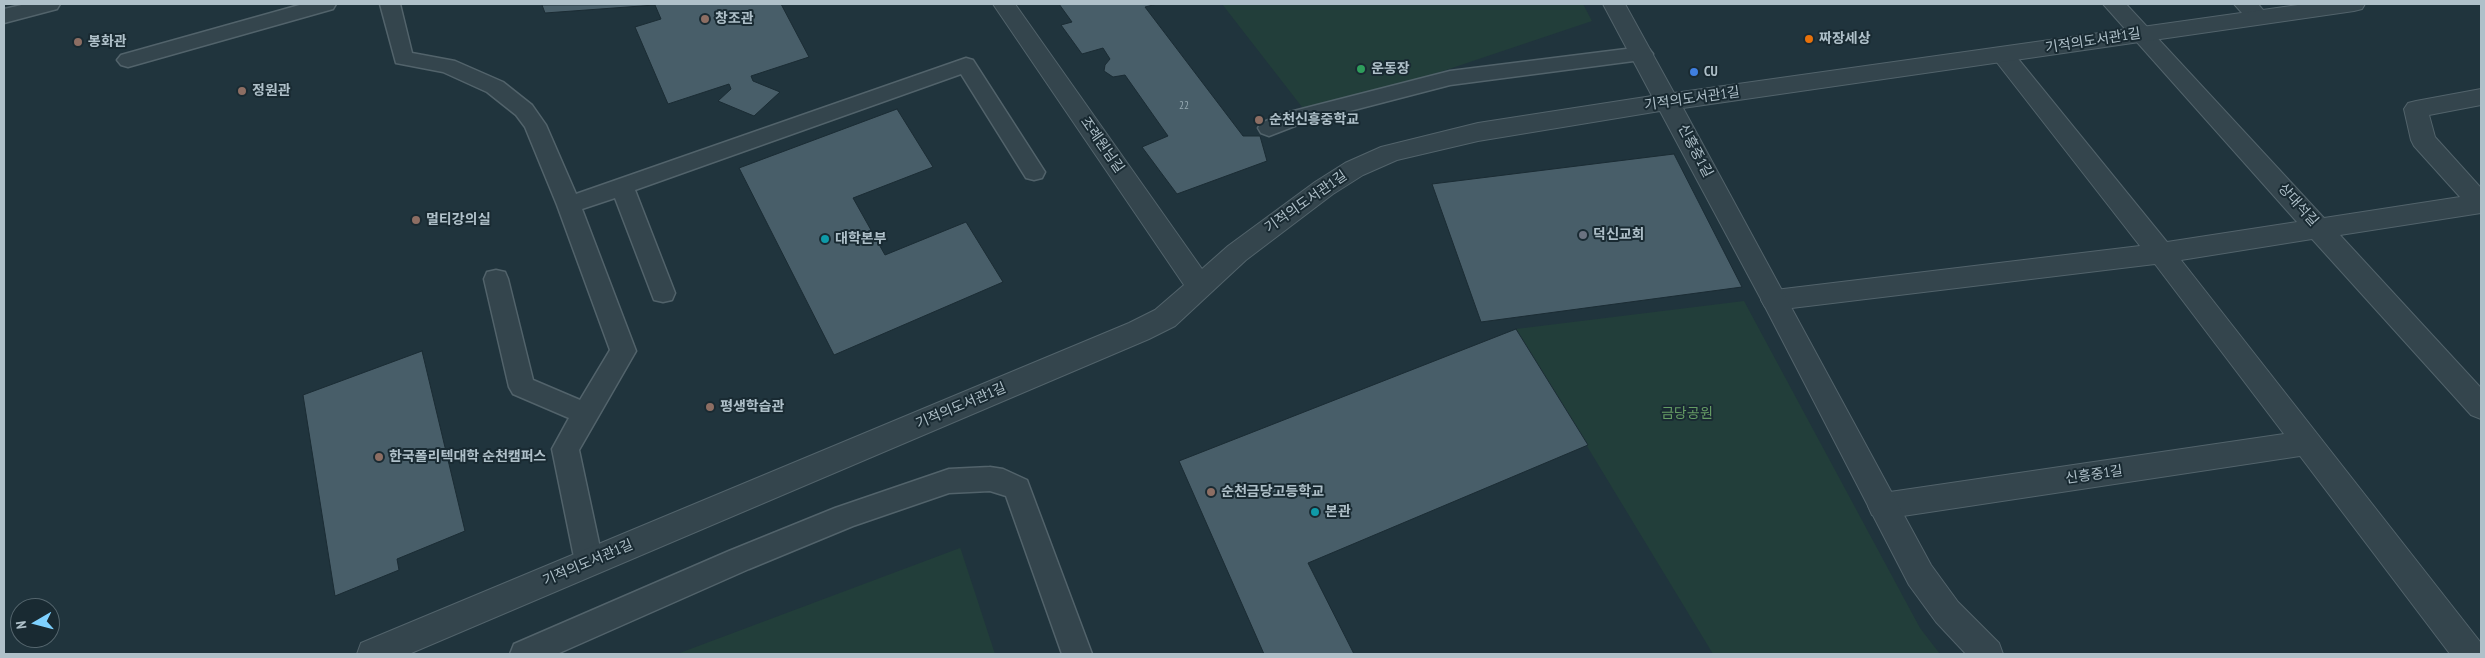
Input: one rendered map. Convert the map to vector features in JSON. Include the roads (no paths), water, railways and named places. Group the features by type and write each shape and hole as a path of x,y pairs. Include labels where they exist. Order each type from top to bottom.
{"street":[{"name":"조례원님길","path":"1004,4 1200,287"},
{"name":"신흥중1길","path":"1614,4 1775,300 1920,575 1947,612 1987,654"},
{"name":"상대석길","path":"2114,4 2143,33 2481,407"},
{"name":"기적의도서관1길","path":"374,654 1139,331 1165,318 1237,253 1324,188 1354,169 1390,153 1478,132 1668,102 2003,55 2143,33 2252,10 2354,4"},
{"path":"2003,55 2161,253 2470,654"},
{"path":"2481,97 2416,109 2423,140 2481,204"},
{"path":"1775,300 2161,253 2481,204"},
{"name":"신흥중1길","path":"1883,506 2306,443"}],"lane":[{"path":"4,16 50,4"},
{"path":"128,60 326,4"},
{"path":"390,4 403,58 448,66 495,87 524,110 535,125 545,146 623,351 565,449 589,562"},
{"path":"1269,128 1294,118 1450,78 1642,54"},
{"path":"568,206 966,65 1034,172"},
{"path":"622,186 662,293"},
{"path":"496,279 522,387 586,414"},
{"path":"525,654 739,560 844,517 949,481 974,479 1004,481 1017,488 1077,654"}],"place":[{"name":"창조관","path":"705,19"},
{"name":"짜장세상","path":"1809,39"},
{"name":"봉화관","path":"78,42"},
{"name":"운동장","path":"1361,69"},
{"name":"CU","path":"1694,72"},
{"name":"정원관","path":"242,91"},
{"name":"순천신흥중학교","path":"1259,120"},
{"name":"멀티강의실","path":"416,220"},
{"name":"덕신교회","path":"1583,235"},
{"name":"대학본부","path":"825,239"},
{"name":"평생학습관","path":"710,407"},
{"name":"한국폴리텍대학 순천캠퍼스","path":"379,457"},
{"name":"순천금당고등학교","path":"1211,492"},
{"name":"본관","path":"1315,512"}],"park label":[{"name":"금당공원","path":"1687,414"}]}
